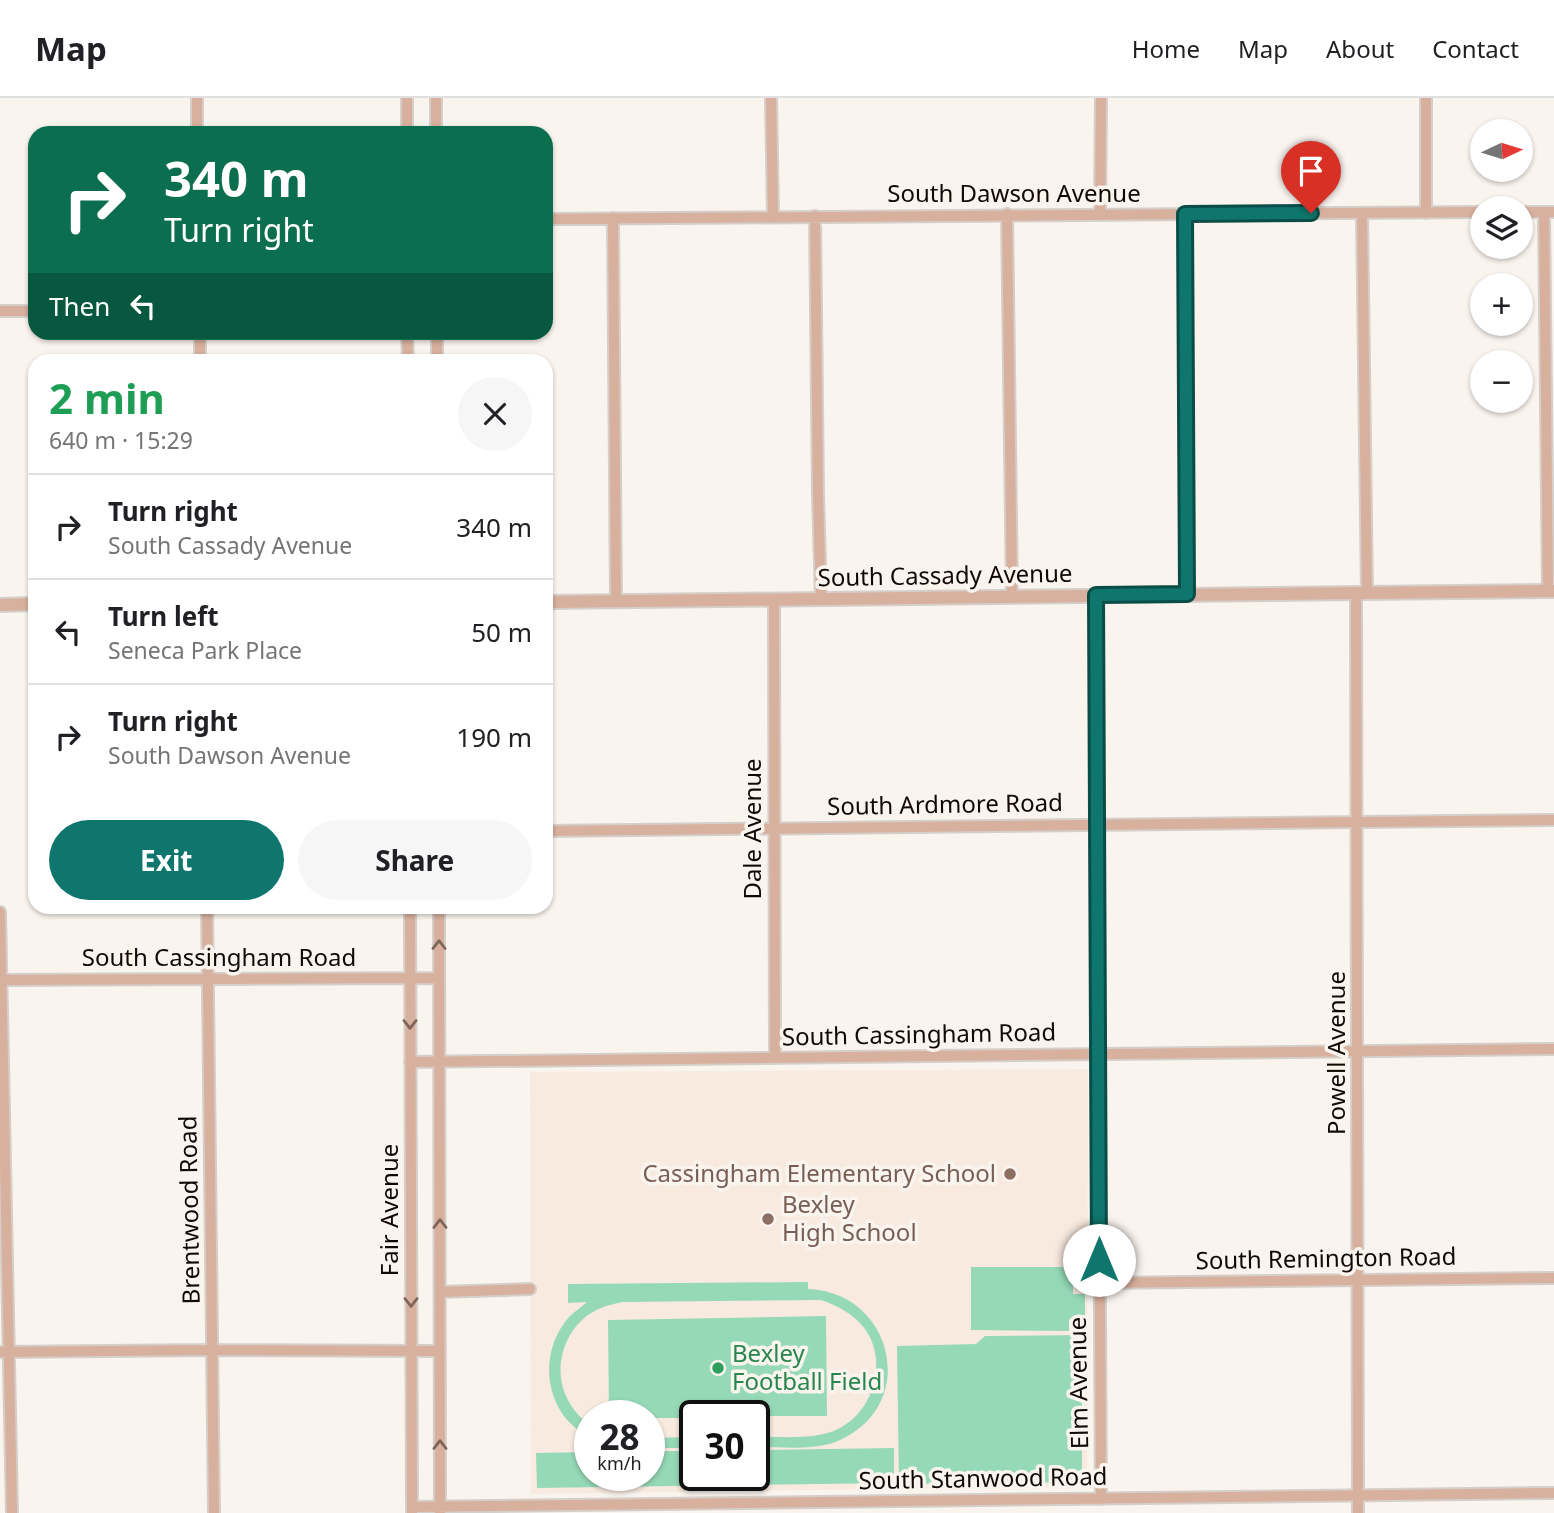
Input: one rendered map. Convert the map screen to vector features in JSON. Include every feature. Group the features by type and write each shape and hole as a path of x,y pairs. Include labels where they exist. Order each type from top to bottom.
{"street":[{"path":"197,98 197,126"},
{"path":"407,98 407,126"},
{"path":"436,98 436,126"},
{"path":"771,98 773,216"},
{"path":"1100,214 1101,98"},
{"path":"1426,98 1426,213"},
{"name":"South Dawson Avenue","path":"553,219 1470,212"},
{"path":"1549,212 1551,591"},
{"name":"Powell Avenue","path":"1359,1513 1357,822 1361,593 1362,213"},
{"path":"1007,214 1012,596"},
{"path":"1185,214 1187,594"},
{"path":"815,216 821,599"},
{"path":"613,218 616,601"},
{"path":"0,311 28,311"},
{"name":"South Cassady Avenue","path":"553,602 1551,591"},
{"name":"Elm Avenue","path":"1096,595 1101,1499"},
{"name":"Dale Avenue","path":"774,599 775,1058"},
{"path":"0,605 28,604"},
{"name":"South Ardmore Road","path":"553,831 1554,820"},
{"path":"0,912 5,1352 12,1513"},
{"name":"Brentwood Road","path":"207,914 214,1513"},
{"name":"Fair Avenue","path":"410,914 412,1510"},
{"name":"Fair Avenue","path":"439,914 440,1510"},
{"name":"South Cassingham Road","path":"1,980 439,978"},
{"name":"South Cassingham Road","path":"410,1062 1554,1049"},
{"name":"South Remington Road","path":"1099,1283 1554,1278"},
{"path":"440,1292 530,1289"},
{"path":"5,1352 440,1351"},
{"name":"South Stanwood Road","path":"412,1510 1554,1493"},
{"path":"746,1503 753,1513"}],"shaded area":[{"path":"1088,1069 1087,1486 770,1491 770,1400 679,1400 679,1491 740,1491 531,1494 530,1072"}],"green space":[{"path":"971,1267 1073,1267 1073,1294 1085,1294 1085,1319 1069,1319 1069,1331 971,1330"},
{"path":"808,1282 808,1289 837,1295 860,1309 877,1329 886,1352 887,1377 881,1402 865,1423 840,1440 821,1446 770,1447 770,1437 798,1437 831,1432 852,1420 861,1409 874,1384 876,1355 865,1329 856,1319 821,1300 622,1302 589,1314 571,1333 566,1344 562,1357 562,1383 574,1409 574,1426 560,1409 554,1396 549,1368 551,1354 561,1328 570,1316 587,1302 568,1303 568,1284"},
{"name":"Bexley Football Field","path":"826,1316 827,1416 770,1416 770,1400 679,1400 679,1418 665,1418 665,1400 609,1400 608,1320"},
{"path":"1082,1335 1082,1482 899,1484 897,1346 976,1344 985,1336"},
{"path":"679,1437 679,1448 665,1448 665,1438"},
{"path":"894,1448 894,1483 770,1485 770,1450"},
{"path":"665,1451 679,1451 679,1486 665,1486"},
{"path":"574,1452 574,1487 537,1488 536,1453"}],"place":[{"name":"Cassingham Elementary School","path":"1010,1174"},
{"name":"Bexley High School","path":"768,1219"},
{"name":"Bexley Football Field","path":"718,1368"}],"route":[{"path":"1099,1260 1096,595 1187,594 1185,214 1311,213"}]}
